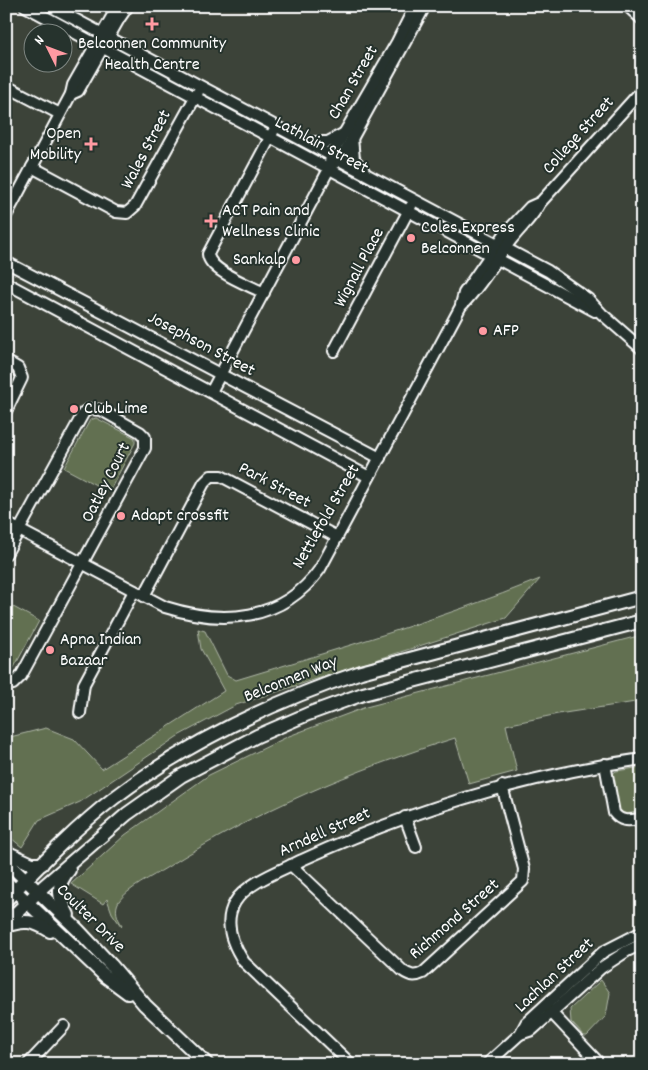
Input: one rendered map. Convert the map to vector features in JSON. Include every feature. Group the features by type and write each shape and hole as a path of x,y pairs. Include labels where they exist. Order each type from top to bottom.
{"main road":[{"path":"628,6 642,18"},
{"name":"Belconnen Way","path":"9,891 26,880 86,822 146,775 208,737 282,700 361,672 642,597"},
{"path":"6,925 27,902 127,814 181,776 231,748 308,714 363,694 642,621"},
{"path":"78,930 61,902 60,885 67,871 98,839"},
{"path":"6,852 32,864 42,864"},
{"name":"Coulter Drive","path":"6,861 78,930 145,1005 207,1064"},
{"name":"Coulter Drive","path":"9,891 27,902 105,976 145,1005"},
{"path":"6,925 34,922 67,941"}],"street":[{"name":"Lathlain Street","path":"25,6 602,314"},
{"name":"Lathlain Street","path":"50,6 548,272 581,293 642,350"},
{"path":"6,216 71,94 73,85 99,46 118,6"},
{"path":"105,35 128,6"},
{"name":"Chan Street","path":"348,136 415,6"},
{"name":"Chan Street","path":"211,392 335,158 425,6"},
{"path":"6,86 60,114"},
{"name":"Wales Street","path":"32,167 116,212 127,213 135,206 194,96 202,87"},
{"name":"College Street","path":"501,246 536,212 540,203 642,90"},
{"path":"264,293 216,268 209,259 208,254 276,126"},
{"path":"304,141 328,142 348,136 354,159 367,175"},
{"name":"Wignall Place","path":"334,351 414,200"},
{"name":"Nettlefold Street","path":"6,523 165,607 200,616 231,618 260,612 278,605 302,590 320,569 461,306 470,297 501,246"},
{"name":"Josephson Street","path":"6,262 380,458"},
{"name":"Josephson Street","path":"6,283 369,477"},
{"path":"50,306 59,290"},
{"path":"6,360 18,368 22,378 6,411"},
{"name":"Oatley Court","path":"6,554 84,412 90,409 101,410 140,432 145,437 146,444 21,677 13,684 6,684"},
{"name":"Park Street","path":"139,593 204,483 211,476 221,476 337,537"},
{"path":"80,713 84,684 139,593"},
{"name":"Arndell Street","path":"351,1064 244,962 232,938 230,925 230,914 234,903 241,894 250,887 291,865 347,839 453,800 502,786 605,764 642,759"},
{"path":"605,764 614,814 625,821 642,819"},
{"name":"Richmond Street","path":"291,865 403,971 408,974 418,975 423,973 523,881 524,869 502,786"},
{"path":"405,817 416,847"},
{"name":"Lachlan Street","path":"487,1064 520,1034 532,1030 548,1009 603,952 642,932"},
{"name":"Lachlan Street","path":"548,1009 600,968 642,944"},
{"path":"548,1009 600,1064"},
{"path":"28,1064 64,1026"}],"green space":[{"path":"96,418 135,438 135,443 109,492 64,468 90,420"},
{"path":"540,579 506,618 236,705 178,736 80,802 39,820 22,847 6,834 6,738 46,728 74,739 102,769 224,691 201,649 198,629 205,631 227,675 236,680 427,620"},
{"path":"6,603 39,621 10,675 6,673"},
{"path":"642,635 642,701 558,714 506,725 517,771 469,784 455,738 342,778 235,828 134,887 117,904 117,913 121,926 112,913 107,899 103,904 71,884 125,835 209,775 289,736 366,707"},
{"path":"642,767 642,812 623,814 617,809 612,774 616,771"},
{"path":"601,980 610,993 606,1016 587,1036 584,1036 571,1022 570,1009"}],"place":[{"name":"Belconnen Community Health Centre","path":"152,24"},
{"name":"Open Mobility","path":"91,144"},
{"name":"ACT Pain and Wellness Clinic","path":"211,221"},
{"name":"Coles Express Belconnen","path":"411,238"},
{"name":"Sankalp","path":"296,260"},
{"name":"AFP","path":"483,331"},
{"name":"Club Lime","path":"74,409"},
{"name":"Adapt crossfit","path":"121,516"},
{"name":"Apna Indian Bazaar","path":"50,650"}]}
